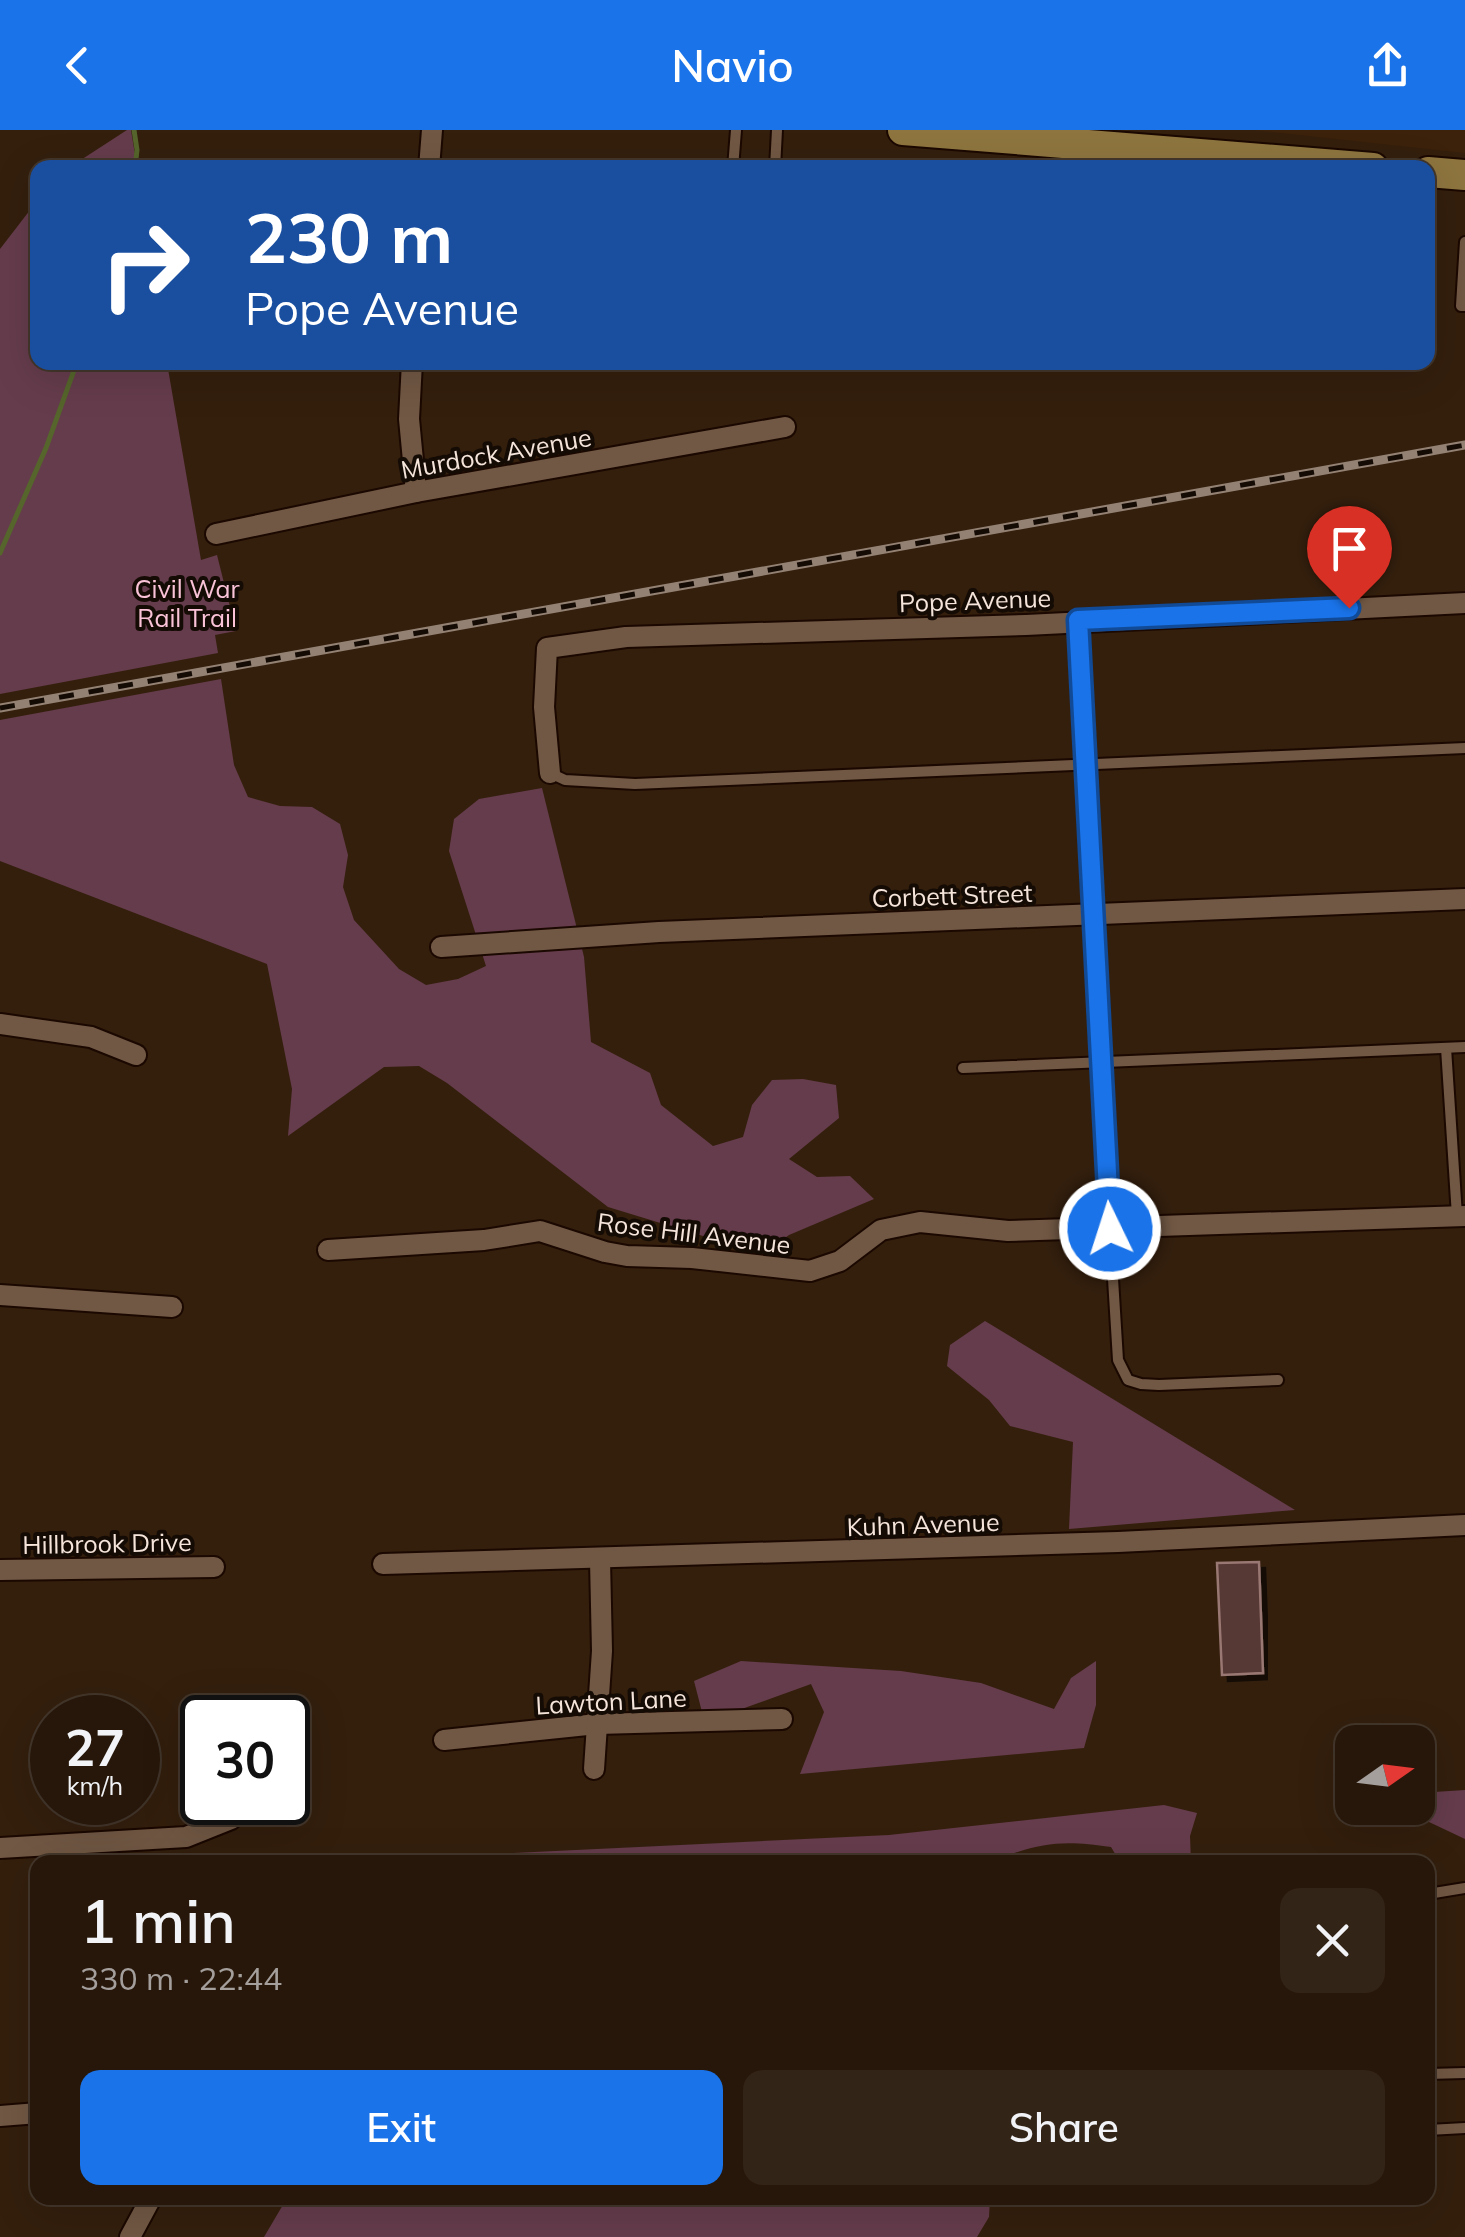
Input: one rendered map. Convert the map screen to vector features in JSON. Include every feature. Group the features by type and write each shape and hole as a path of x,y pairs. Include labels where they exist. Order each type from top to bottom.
{"main road":[{"path":"904,130 1273,160"},
{"path":"1435,173 1465,175"}],"street":[{"path":"430,160 432,130"},
{"path":"412,370 409,419 416,492"},
{"name":"Murdock Avenue","path":"216,534 416,492 786,428"},
{"name":"Pope Avenue","path":"550,773 544,707 547,648 626,637 1026,625 1465,603"},
{"path":"1078,620 1098,1062 1110,1229"},
{"name":"Corbett Street","path":"441,947 659,932 1465,899"},
{"path":"0,1024 90,1037 136,1055"},
{"name":"Rose Hill Avenue","path":"328,1250 462,1242 540,1231 616,1254 810,1271 840,1261 864,1241 898,1225 944,1223 1008,1231 1461,1216"},
{"path":"0,1295 172,1306"},
{"name":"Kuhn Avenue","path":"383,1564 1118,1542 1465,1524"},
{"path":"594,1768 602,1651 600,1560"},
{"name":"Hillbrook Drive","path":"0,1570 214,1567"},
{"name":"Lawton Lane","path":"444,1740 597,1724 782,1720"},
{"path":"0,1848 186,1837 216,1825"},
{"path":"0,2116 30,2114"},
{"path":"130,2237 147,2205"}],"lane":[{"path":"734,160 736,130"},
{"path":"775,160 777,130"},
{"path":"1465,242 1461,306 1465,306"},
{"path":"550,773 565,780 634,784 1465,748"},
{"path":"962,1068 1465,1047"},
{"path":"1446,1048 1461,1216"},
{"path":"1110,1229 1118,1360 1128,1380 1159,1385 1278,1380"},
{"path":"1435,1893 1465,1888"},
{"path":"1435,2074 1465,2073"},
{"path":"1435,2130 1465,2128"}],"shaded area":[{"path":"1253,130 1465,130 1465,153"}],"green space":[{"path":"127,130 131,130 136,160 81,160"},
{"name":"Civil War Rail Trail","path":"30,210 30,370 168,370 201,560 217,555 236,631 215,635 218,653 0,694 0,249"},
{"path":"221,679 234,765 248,797 280,806 312,807 340,824 348,855 343,887 354,920 399,969 426,985 458,979 486,966 449,851 454,819 479,799 542,788 584,957 591,1042 650,1073 661,1105 713,1146 743,1137 752,1105 772,1080 803,1079 836,1085 839,1118 789,1159 817,1177 850,1176 874,1199 789,1235 762,1254 608,1207 447,1083 419,1066 384,1067 288,1136 292,1089 267,964 0,861 0,720"},
{"path":"985,1321 1295,1510 1069,1529 1073,1442 1010,1426 989,1400 947,1366 950,1345"},
{"path":"741,1661 901,1671 981,1683 1054,1709 1071,1678 1096,1661 1096,1705 1084,1748 800,1774 824,1712 811,1684 736,1711 702,1712 694,1681"},
{"path":"1465,1790 1465,1839 1435,1825 1435,1792"},
{"path":"1164,1805 1197,1813 1190,1836 1191,1855 1116,1855 1111,1847 1070,1843 1033,1847 1009,1855 470,1855 889,1835"},
{"path":"283,2205 990,2205 989,2217 977,2237 264,2237"}],"building":[{"path":"1259,1562 1263,1673 1222,1675 1217,1563"}],"waterway":[{"path":"134,130 136,160"},
{"path":"0,553 46,448 74,370"}],"railway":[{"path":"0,708 1465,445"}],"route":[{"path":"1110,1229 1098,1062 1078,620 1349,608"}]}
